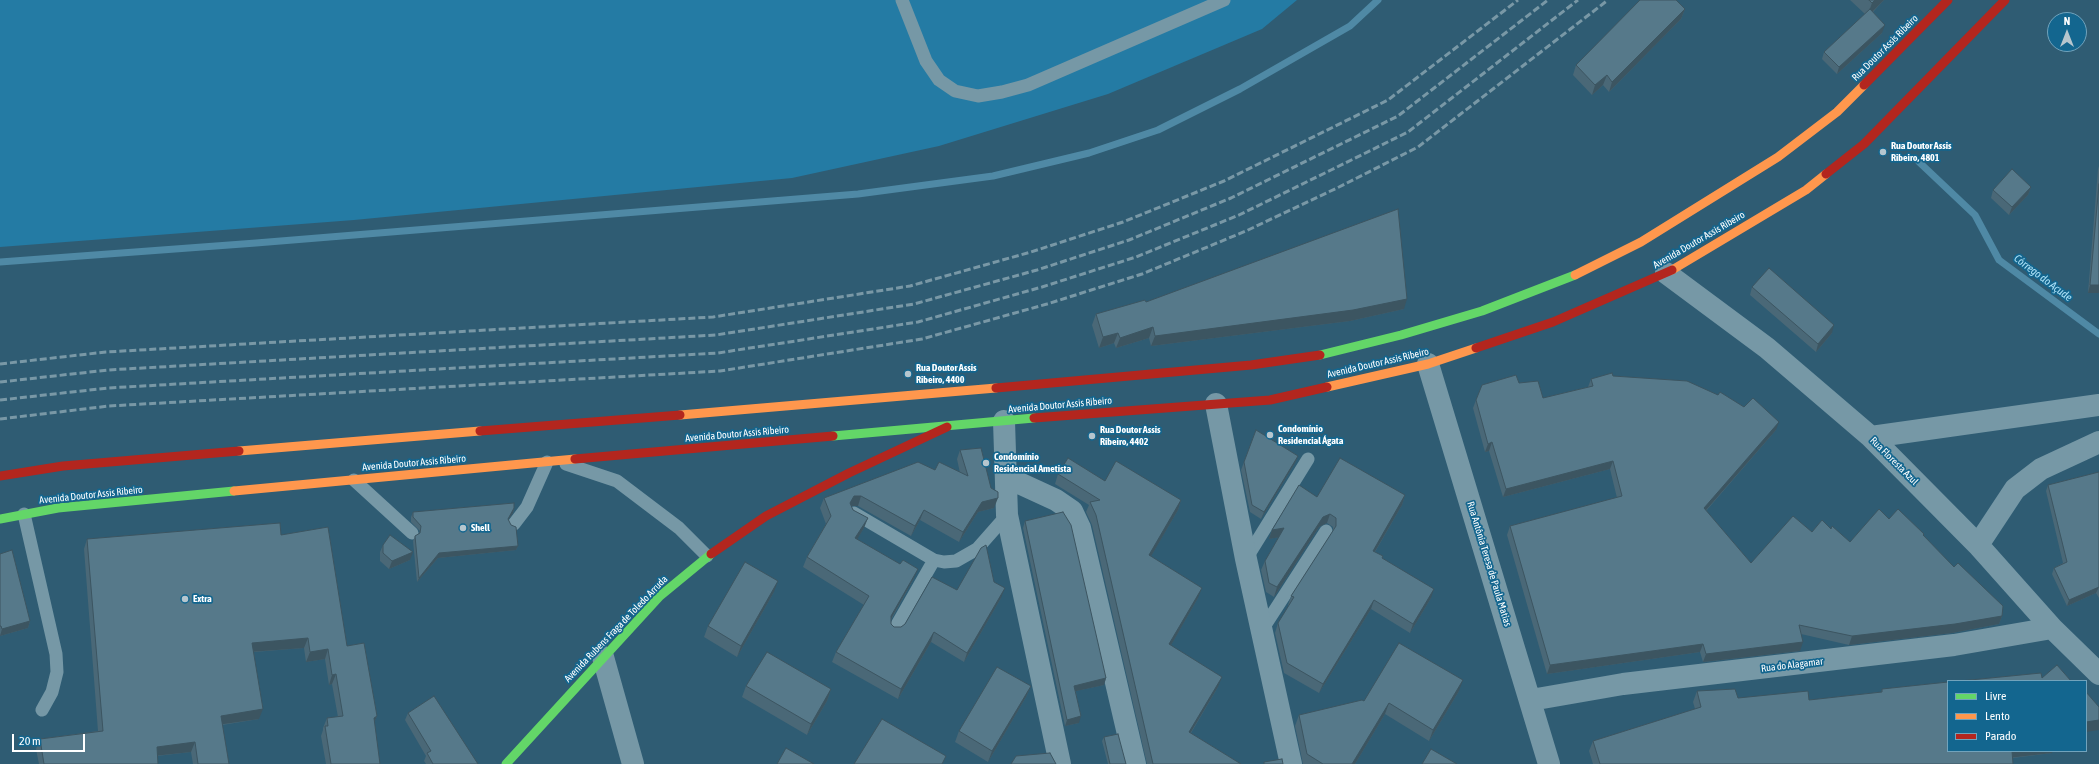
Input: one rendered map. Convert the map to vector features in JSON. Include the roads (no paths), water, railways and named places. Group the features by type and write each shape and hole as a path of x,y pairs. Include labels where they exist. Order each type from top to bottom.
{"main road":[{"name":"Rua Doutor Assis Ribeiro","path":"1837,112 1948,0"},
{"name":"Avenida Doutor Assis Ribeiro","path":"0,519 58,508 552,461 1004,421 1270,400 1428,364 1553,322 1666,273 1806,190 1864,144 2005,0"},
{"name":"Avenida Doutor Assis Ribeiro","path":"0,476 63,466 1035,385 1251,365 1324,354 1401,335 1482,311 1568,278 1641,242 1778,156 1837,112"},
{"name":"Avenida Rubens Fraga de Toledo Arruda","path":"506,764 660,596 707,556 766,516 849,473 948,426"}],"street":[{"name":"Rua Floresta Azul","path":"1666,273 1767,348 1871,437 1978,545 2052,628 2099,674"},
{"name":"Rua Antônia Teresa de Paula Matias","path":"1428,364 1531,700 1549,764"},
{"path":"1216,404 1246,558 1291,764"},
{"path":"1871,437 2099,406"},
{"path":"1004,421 1006,515 1060,764"},
{"path":"1978,545 2015,489 2041,470 2099,442"},
{"path":"1006,477 1056,500 1072,511 1080,528 1135,764"},
{"name":"Rua do Alagamar","path":"1531,700 1623,684 1954,645 2052,628"},
{"path":"603,657 634,764"}],"lane":[{"path":"902,0 926,61 939,80 955,91 978,96 1002,92 1028,85 1224,0"},
{"path":"1246,558 1308,459"},
{"path":"514,524 527,507 552,461 617,481 679,528 707,556"},
{"path":"354,480 412,533"},
{"path":"854,513 934,560 944,562 956,561 968,556 977,549 1006,515"},
{"path":"24,514 56,654 57,672 52,692 42,710"},
{"path":"1262,630 1326,531"},
{"path":"894,630 934,560"}],"waterway":[{"path":"0,262 256,243 858,194 993,176 1089,153 1158,130 1240,89 1350,26 1378,0"},
{"name":"Córrego do Açude","path":"1919,162 1975,215 1999,260 2099,334"}],"railway":[{"path":"0,364 106,352 713,317 910,286 1031,252 1123,222 1224,181 1388,100 1518,0"},
{"path":"0,382 108,370 716,335 914,304 1037,270 1129,240 1231,198 1398,116 1548,0"},
{"path":"0,400 108,388 718,353 918,322 1042,287 1136,257 1239,215 1408,132 1578,0"},
{"path":"0,419 109,406 720,371 922,339 1047,304 1142,274 1246,231 1339,187 1418,147 1608,0"}],"place":[{"name":"Rua Doutor Assis Ribeiro, 4801","path":"1883,152"},
{"name":"Rua Doutor Assis Ribeiro, 4400","path":"908,374"},
{"name":"Condomínio Residencial Ágata","path":"1270,435"},
{"name":"Rua Doutor Assis Ribeiro, 4402","path":"1092,436"},
{"name":"Condomínio Residencial Ametista","path":"986,463"},
{"name":"Shell","path":"463,528"},
{"name":"Extra","path":"185,599"}]}
